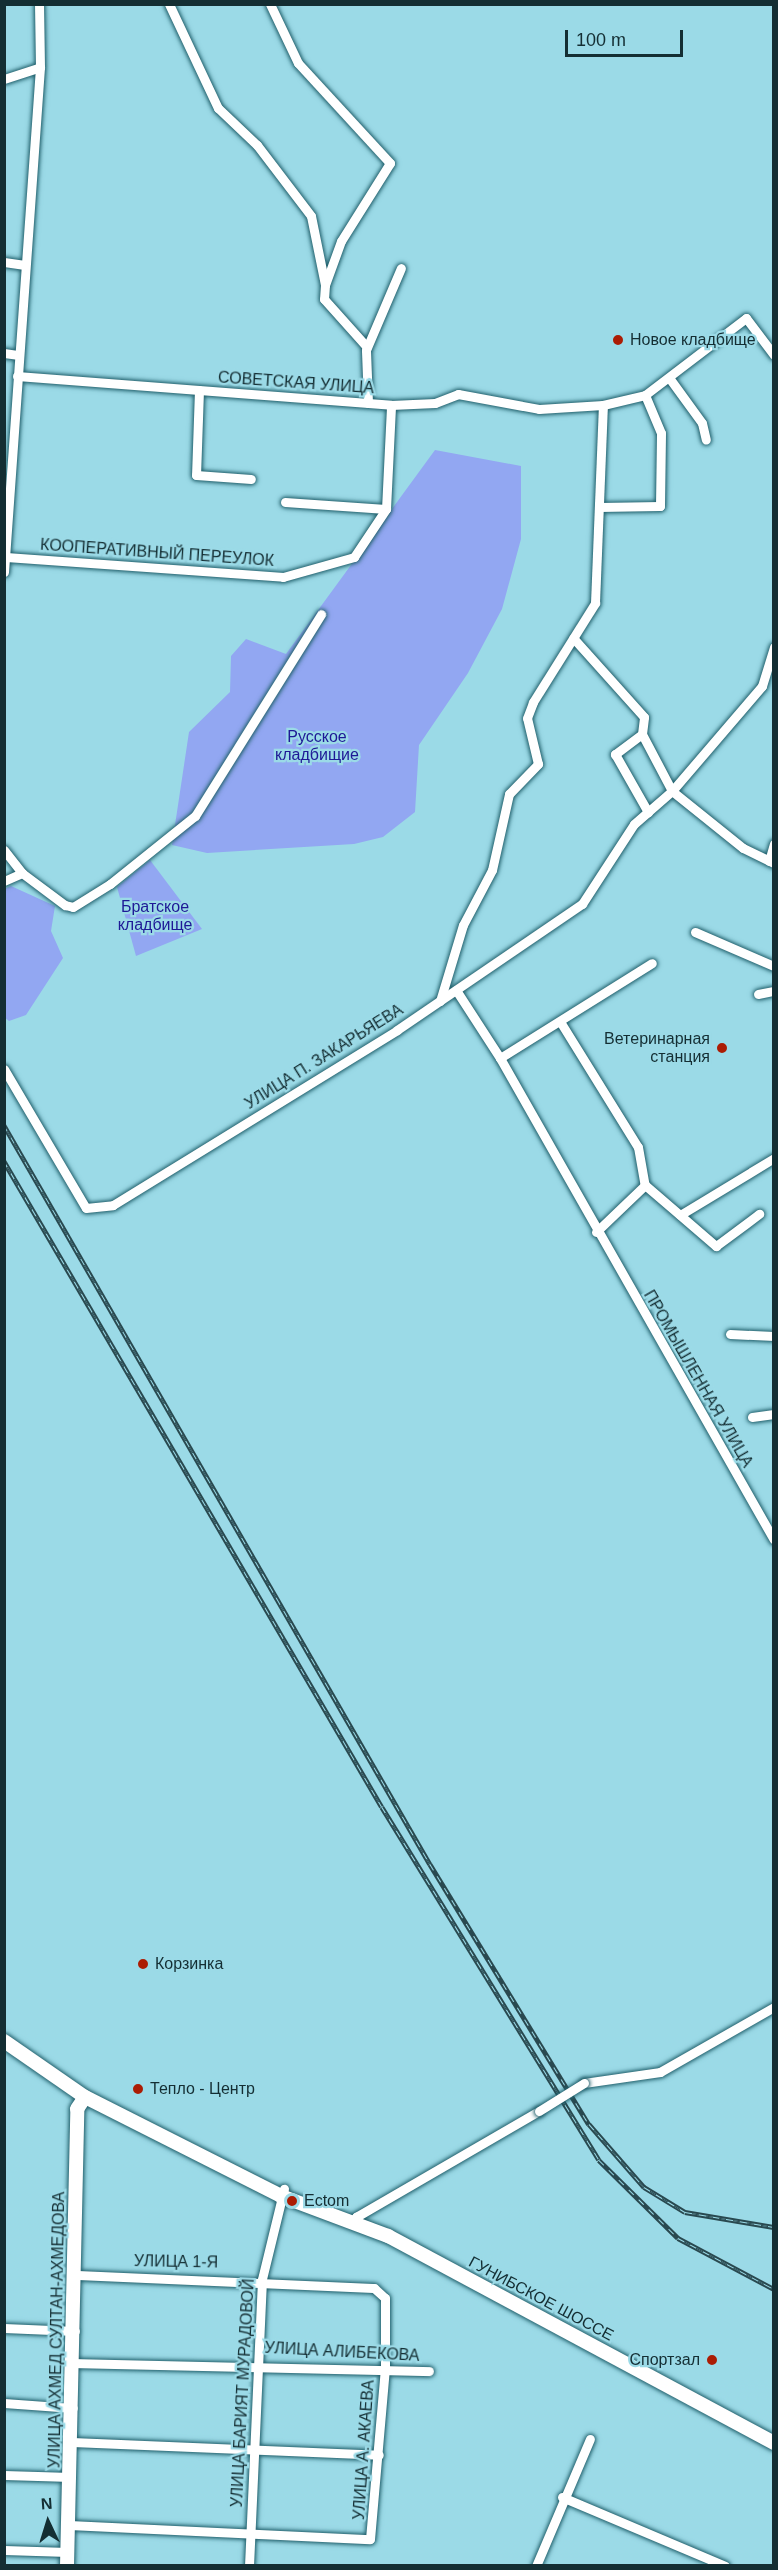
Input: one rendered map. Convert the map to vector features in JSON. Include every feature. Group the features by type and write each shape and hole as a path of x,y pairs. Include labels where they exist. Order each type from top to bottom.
{"main road":[{"path":"4,2031 78,2086 283,2193"},
{"path":"4,2041 85,2097 283,2193"},
{"name":"УЛИЦА АХМЕД СУЛТАН-АХМЕДОВА","path":"67,2559 75,2363 77,2109 85,2097"},
{"name":"ГУНИБСКОЕ ШОССЕ","path":"283,2193 388,2235 774,2443"}],"street":[{"path":"4,572 40,67 39,4"},
{"path":"169,4 218,108 257,145 311,216 325,285 324,299 367,347"},
{"path":"270,4 298,63 390,163 341,241 325,285"},
{"path":"4,79 40,67"},
{"path":"4,262 26,265"},
{"path":"368,403 367,347 401,268"},
{"name":"СОВЕТСКАЯ УЛИЦА","path":"17,376 391,405 435,403 458,394 539,409 603,405 645,395 670,379 746,318 774,355"},
{"path":"4,353 19,355"},
{"path":"670,379 702,423 706,440"},
{"name":"СОВЕТСКАЯ УЛИЦА","path":"199,390 196,475 251,479"},
{"path":"599,507 660,506 661,433 645,395"},
{"name":"СОВЕТСКАЯ УЛИЦА","path":"386,509 391,405"},
{"path":"440,1000 463,925 492,870 509,794 538,764 530,710 595,603 603,405"},
{"path":"285,502 386,509"},
{"name":"КООПЕРАТИВНЫЙ ПЕРЕУЛОК","path":"6,557 283,577 354,557 386,509"},
{"path":"4,850 22,873 73,907 181,829 210,795 321,614"},
{"path":"573,638 633,701 644,717 642,734 672,791 743,848 771,862 774,844"},
{"name":"УЛИЦА П. ЗАКАРЬЯЕВА","path":"4,1069 86,1208 113,1205 456,990 582,904 648,812 672,791 723,728 762,686 774,647"},
{"path":"642,734 615,754 648,812"},
{"path":"4,881 22,873"},
{"path":"695,932 774,966"},
{"path":"500,1058 561,1023 652,963"},
{"name":"ПРОМЫШЛЕННАЯ УЛИЦА","path":"456,990 500,1058 596,1232 774,1540"},
{"path":"758,994 774,991"},
{"path":"561,1023 638,1147 645,1185 716,1246 759,1214"},
{"path":"680,1215 774,1158"},
{"path":"596,1232 645,1185"},
{"path":"730,1334 774,1336"},
{"path":"752,1417 774,1413"},
{"path":"355,2221 584,2083 660,2072 774,2007"},
{"name":"УЛИЦА БАРИЯТ МУРАДОВОЙ","path":"249,2565 262,2279 283,2193"},
{"name":"УЛИЦА 1-Я","path":"76,2275 262,2279 382,2292"},
{"name":"УЛИЦА А. АКАЕВА","path":"250,2535 370,2539 385,2367 382,2292"},
{"path":"4,2328 75,2331"},
{"name":"УЛИЦА АЛИБЕКОВА","path":"75,2363 259,2363 385,2367 429,2371"},
{"path":"4,2403 73,2408"},
{"path":"536,2565 562,2497 590,2439"},
{"path":"72,2442 378,2455"},
{"path":"4,2475 71,2477"},
{"path":"562,2497 725,2565"},
{"path":"69,2524 250,2535"},
{"path":"4,2550 67,2559"}],"green space":[{"name":"Русское кладбищие","path":"435,450 521,466 521,539 502,609 468,673 419,745 415,812 383,837 354,844 207,853 172,845 189,732 230,692 231,656 246,639 286,654"},
{"name":"Братское кладбище","path":"150,860 202,929 136,956 117,887"},
{"path":"11,886 55,906 51,931 63,958 26,1015 9,1021 4,1017 4,889"}],"railway":[{"path":"4,1125 430,1864 589,2124 644,2187 685,2212 774,2227"},
{"path":"4,1161 382,1807 599,2160 678,2238 774,2289"}],"place":[{"name":"Новое кладбище","path":"618,340"},
{"name":"Ветеринарная станция","path":"722,1048"},
{"name":"Корзинка","path":"143,1964"},
{"name":"Тепло - Центр","path":"138,2089"},
{"name":"Ectom","path":"292,2201"},
{"name":"Спортзал","path":"712,2360"}]}
